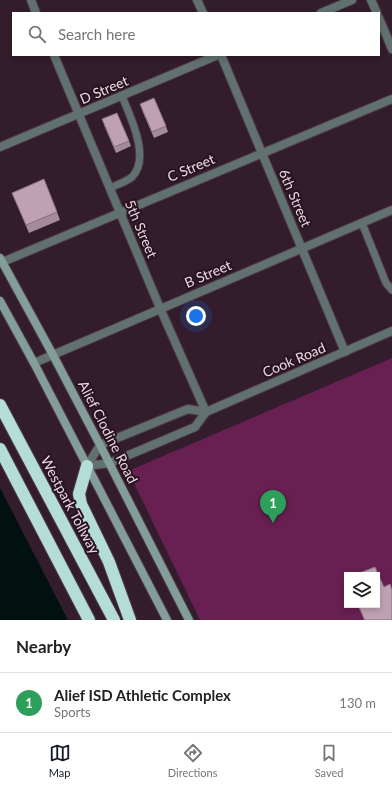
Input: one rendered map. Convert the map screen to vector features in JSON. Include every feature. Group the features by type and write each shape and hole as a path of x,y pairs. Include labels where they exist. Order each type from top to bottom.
{"highway":[{"name":"Westpark Tollway","path":"0,405 114,620"},
{"path":"0,449 89,620"},
{"path":"87,466 79,494 81,504 109,562 130,620"}],"main road":[{"name":"Alief Clodine Road","path":"1,261 110,463 189,620"},
{"path":"0,301 34,363 167,620"}],"street":[{"path":"31,0 36,12"},
{"path":"197,0 203,12"},
{"path":"322,12 352,0"},
{"path":"371,0 377,12"},
{"path":"380,20 392,49"},
{"name":"5th Street","path":"54,56 160,308 206,412"},
{"name":"D Street","path":"0,147 218,56"},
{"name":"6th Street","path":"220,56 345,352"},
{"name":"C Street","path":"1,261 392,99"},
{"name":"B Street","path":"34,363 392,210"},
{"name":"Cook Road","path":"100,445 188,410 206,412 392,331"},
{"name":"Cook Road","path":"87,466 110,463 195,427 206,412"},
{"path":"87,466 100,445"}],"lane":[{"path":"110,188 132,176 138,168 140,159 138,138 122,96"},
{"path":"362,222 386,283 392,290"}],"shaded area":[{"path":"392,358 392,620 200,620 128,471"},
{"path":"0,488 68,620 0,620"}],"building":[{"path":"154,98 166,126 152,132 140,104"},
{"path":"117,113 129,141 114,147 102,119"},
{"path":"44,179 57,212 26,225 12,193"},
{"path":"375,567 377,572 362,572"},
{"path":"380,578 384,587 390,584 392,590 392,620 365,620 359,608 380,608"}],"place":[{"name":"Alief ISD Athletic Complex","path":"273,523"}]}
